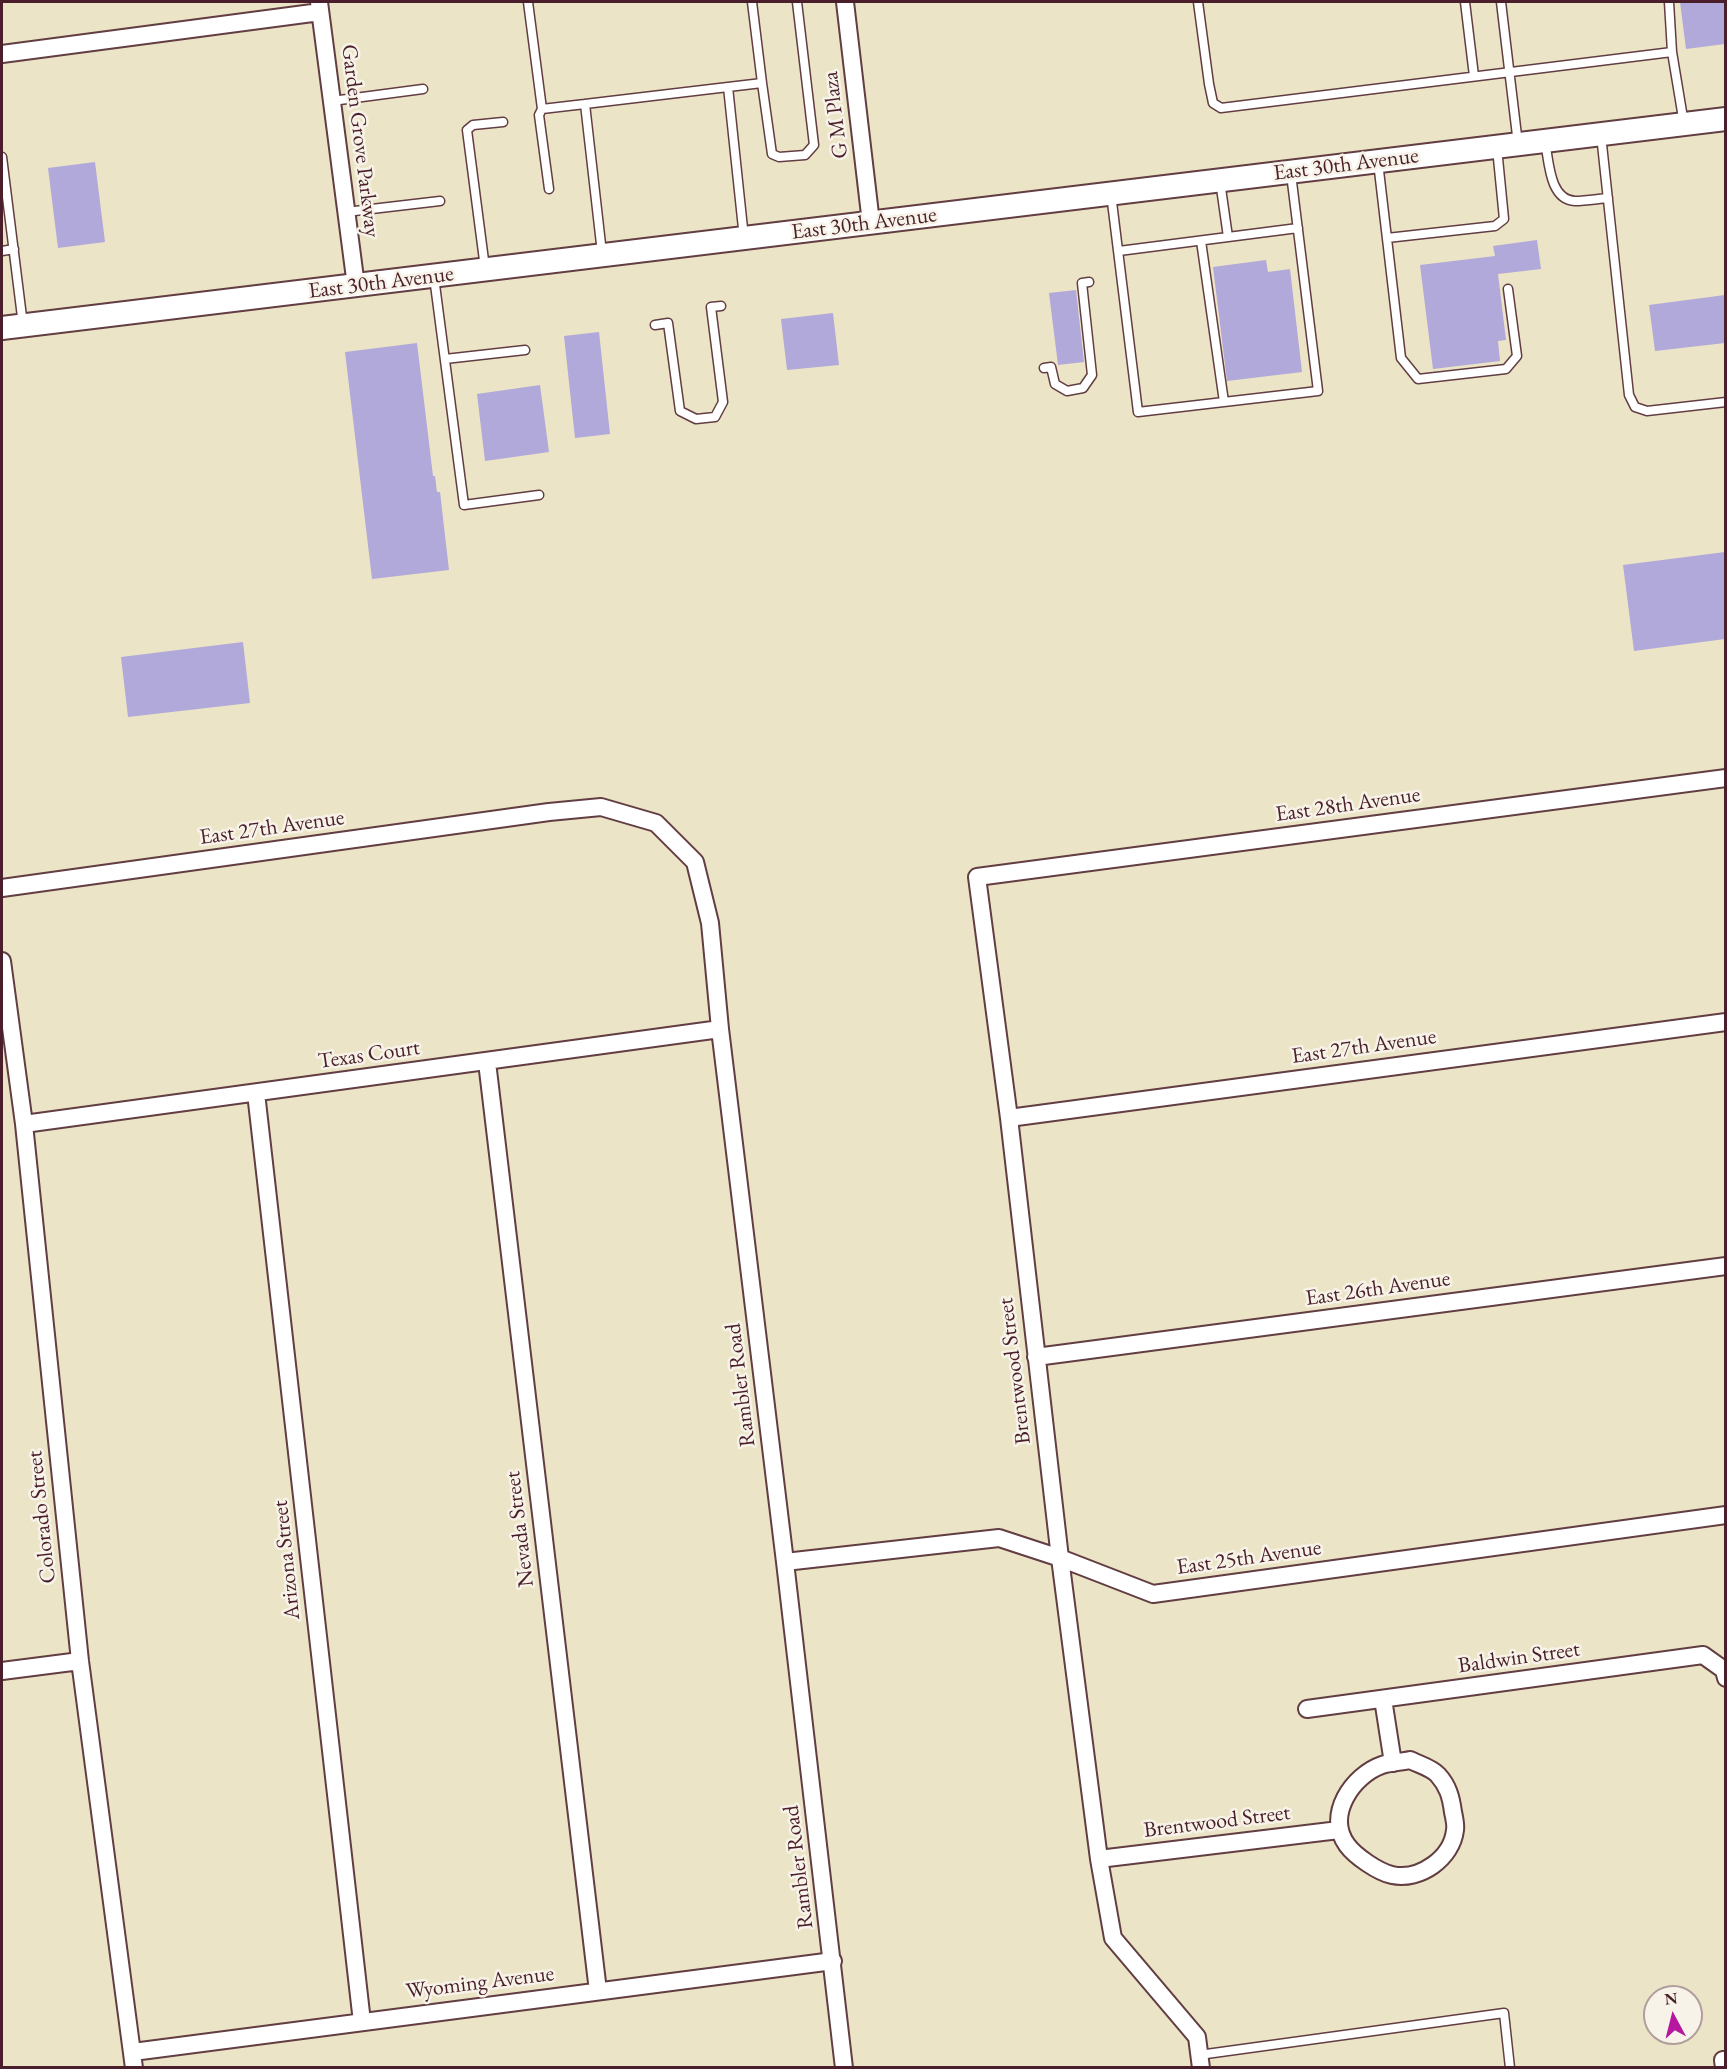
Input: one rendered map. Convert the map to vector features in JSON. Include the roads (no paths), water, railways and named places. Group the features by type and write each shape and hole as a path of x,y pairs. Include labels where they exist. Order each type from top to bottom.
{"main road":[{"name":"East 30th Avenue","path":"12,326 1725,119"}],"street":[{"name":"G M Plaza","path":"845,2 871,223"},
{"path":"2,54 320,7"},
{"name":"Garden Grove Parkway","path":"320,7 356,286"},
{"name":"East 28th Avenue","path":"977,877 1725,778"},
{"name":"Rambler Road","path":"549,812 601,807 656,823 695,862 710,923 720,1029 844,2067"},
{"name":"East 27th Avenue","path":"2,888 549,812"},
{"name":"Brentwood Street","path":"977,877 1009,1118 1060,1558 1099,1859 1113,1938 1197,2037 1200,2061"},
{"name":"Colorado Street","path":"2,962 24,1124 80,1661 134,2060"},
{"name":"East 27th Avenue","path":"1009,1118 1725,1022"},
{"name":"Texas Court","path":"24,1124 720,1029"},
{"name":"Nevada Street","path":"487,1062 598,1991"},
{"name":"Arizona Street","path":"256,1092 362,2022"},
{"name":"East 26th Avenue","path":"1036,1357 1725,1266"},
{"name":"East 25th Avenue","path":"785,1562 999,1538 1060,1558 1153,1594 1725,1515"},
{"name":"Baldwin Street","path":"1307,1709 1703,1655 1725,1670 1725,1678"},
{"path":"2,1671 80,1661"},
{"path":"1383,1699 1392,1763"},
{"path":"1410,1760 1437,1773 1451,1793 1455,1830 1445,1856 1421,1873 1392,1875 1365,1862 1347,1845 1340,1830 1341,1809 1345,1796 1360,1777 1382,1765 1410,1760"},
{"name":"Brentwood Street","path":"1099,1859 1340,1830"},
{"name":"Wyoming Avenue","path":"134,2060 362,2022 833,1961"}],"lane":[{"path":"528,2 542,109 539,115 549,189"},
{"path":"752,2 772,154 779,158 805,155 814,145 797,2"},
{"path":"1198,2 1213,103 1221,108 1672,52"},
{"path":"1466,2 1474,76"},
{"path":"1387,238 1495,226 1504,219 1509,71 1501,2"},
{"path":"1669,2 1672,52 1684,124"},
{"path":"542,109 762,83"},
{"path":"728,87 744,238"},
{"path":"332,101 423,89"},
{"path":"585,104 602,256"},
{"path":"485,270 467,130 473,125 503,122"},
{"path":"1601,134 1629,395 1635,407 1647,411 1725,402"},
{"path":"1545,141 1555,188 1560,195 1573,201 1608,198"},
{"path":"2,157 14,249 12,326"},
{"path":"1378,161 1401,358 1418,379 1506,369 1517,356 1508,289"},
{"path":"1111,194 1138,412 1318,391 1291,172"},
{"path":"1220,181 1228,237"},
{"path":"346,212 440,201"},
{"path":"1119,251 1298,228"},
{"path":"1201,241 1224,402"},
{"path":"2,251 14,249"},
{"path":"434,276 464,505 539,495"},
{"path":"1044,368 1051,367 1055,384 1067,391 1083,388 1092,375 1082,283 1089,282"},
{"path":"655,325 668,323 680,411 696,419 715,417 723,402 711,307 721,306"},
{"path":"445,359 525,350"},
{"path":"1200,2061 1504,2013 1510,2067"}]}
